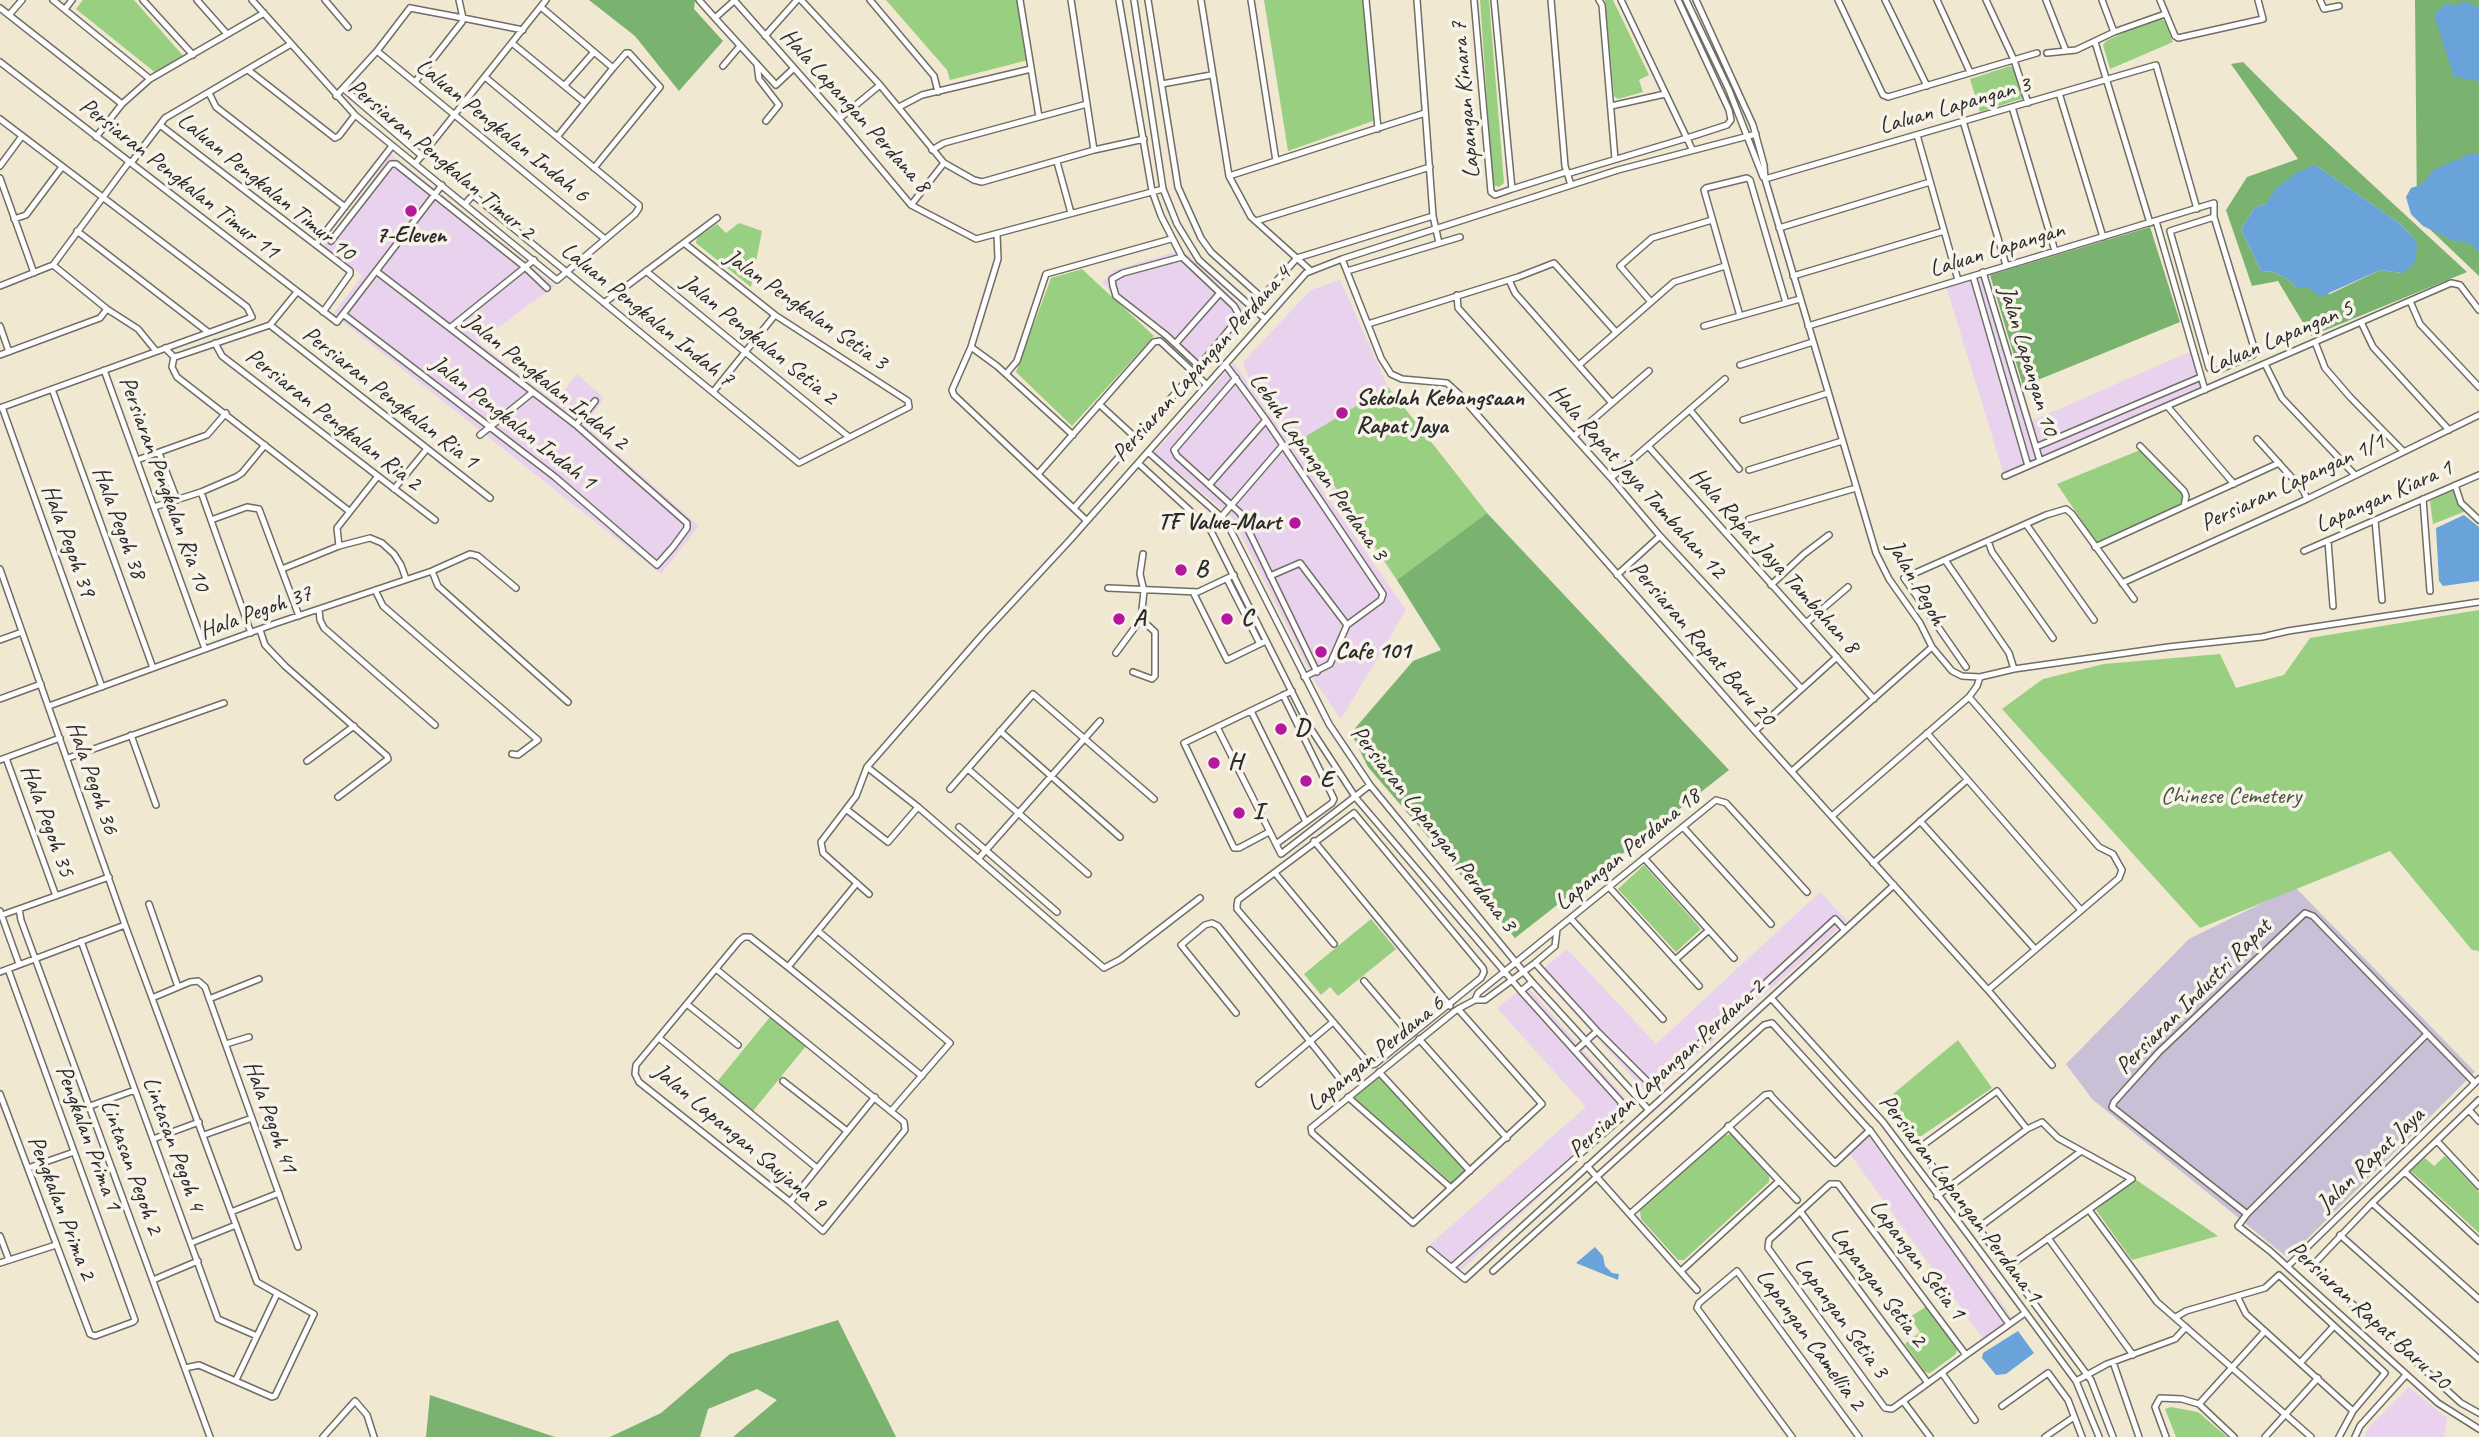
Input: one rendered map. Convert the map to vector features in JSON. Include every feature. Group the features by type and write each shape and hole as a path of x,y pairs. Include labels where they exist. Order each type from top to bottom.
{"street":[{"path":"9,15 22,0"},
{"path":"53,0 150,79"},
{"path":"65,9 72,0"},
{"path":"143,0 192,55"},
{"path":"197,0 228,34"},
{"name":"Persiaran Pengkalan Timur 2","path":"252,0 355,115 557,280 566,271"},
{"path":"325,0 348,27"},
{"path":"336,96 377,51 410,8 409,0"},
{"path":"415,82 462,22 458,0"},
{"path":"415,164 546,0"},
{"path":"699,0 776,85 794,68"},
{"path":"715,18 734,0"},
{"name":"Hala Lapangan Perdana 8","path":"734,0 911,205 976,239 1163,189"},
{"path":"765,36 799,0 880,85 944,163 974,180 982,181 1144,139"},
{"path":"870,0 934,76 938,92"},
{"path":"1020,0 1039,117"},
{"path":"1071,0 1094,150"},
{"path":"1074,508 1194,372 1237,320 1238,313 1234,306 1182,257 1171,239 1152,191 1119,0"},
{"path":"1134,0 1163,189 1177,224 1199,260 1265,319"},
{"path":"1148,0 1178,187 1201,238 1221,261 1262,296 1297,258 1433,216"},
{"path":"1200,0 1229,176 1247,212 1310,270"},
{"path":"1251,0 1276,161"},
{"path":"1366,0 1378,129"},
{"path":"1416,0 1433,216 1439,243"},
{"name":"Lapangan Kinara 7","path":"1475,0 1491,192 1495,195 1512,189 1494,0"},
{"path":"1551,0 1566,172 1571,185"},
{"path":"1599,0 1602,5 1615,159"},
{"path":"1621,0 1692,149"},
{"path":"1512,189 1727,125 1731,120 1729,110 1678,0"},
{"path":"1686,0 1765,179"},
{"name":"Jalan Pegoh","path":"1696,0 1756,134 1779,228 1882,567 1952,671 1962,676 1980,677"},
{"path":"1838,0 1883,95 1888,97 2037,53"},
{"path":"1885,0 1927,86"},
{"path":"1937,0 1970,72"},
{"path":"1986,0 2014,60 2028,103"},
{"path":"2046,0 2066,51"},
{"path":"2102,0 2114,32"},
{"path":"2160,0 2178,38 2263,19 2258,0"},
{"path":"2320,0 2324,9 2339,6"},
{"path":"541,7 613,68"},
{"path":"0,8 122,104"},
{"path":"410,8 523,30"},
{"path":"96,136 122,104 150,79 264,13"},
{"path":"2047,53 2095,43 2114,32 2165,14"},
{"path":"512,43 584,102"},
{"name":"Laluan Lapangan 5","path":"2095,43 2205,390 2451,283 2460,285 2479,310"},
{"path":"0,286 52,265 102,198 171,114 291,44"},
{"path":"723,66 740,46"},
{"name":"Laluan Pengkalan Indah 6","path":"377,51 606,239"},
{"path":"565,85 594,52"},
{"path":"557,137 628,53 660,87 594,168"},
{"name":"Persiaran Pengkalan Timur 11","path":"0,62 323,312 337,322 343,314"},
{"path":"757,64 758,79 779,105 765,121"},
{"name":"Laluan Lapangan 3","path":"1765,179 2156,65 2197,209"},
{"path":"899,107 922,95 1031,69"},
{"path":"248,70 335,138 355,115"},
{"path":"1162,84 1212,75"},
{"path":"485,77 639,205 606,239 566,271"},
{"path":"839,119 880,85"},
{"path":"344,89 422,156"},
{"path":"209,93 216,107 345,207"},
{"path":"2059,93 2103,237"},
{"path":"1611,106 1665,94"},
{"path":"932,150 944,143 1087,104"},
{"path":"2012,107 2055,251"},
{"path":"1229,176 1425,113"},
{"path":"0,119 247,307 251,315 242,322 1,408"},
{"path":"1964,121 2006,265"},
{"name":"Laluan Pengkalan Timur 10","path":"160,125 351,273 323,312"},
{"name":"Persiaran Lapangan Perdana 4","path":"869,894 823,853 821,842 856,796 867,767 1310,270 1571,185 1692,149 1756,134"},
{"path":"1917,135 1958,280"},
{"path":"0,166 22,136"},
{"path":"1156,147 1171,144"},
{"path":"316,244 392,146"},
{"path":"1057,162 1071,213"},
{"path":"331,242 393,163 525,267 547,288"},
{"path":"911,205 944,163"},
{"path":"14,219 26,215 62,167"},
{"path":"1255,221 1430,167"},
{"path":"0,178 34,273"},
{"path":"1740,316 1704,190 1749,178 1786,303"},
{"path":"1779,228 1930,182"},
{"path":"343,314 442,185"},
{"path":"1503,192 1505,207"},
{"name":"Laluan Pengkalan Indah 7","path":"465,204 473,195 799,463 849,436"},
{"path":"2197,209 2214,203 2214,214 2254,354 2216,372 2209,368 2170,233 2171,229 2214,214"},
{"name":"Laluan Lapangan","path":"1808,326 2197,209"},
{"path":"604,303 717,218"},
{"path":"1651,302 1619,266 1652,238 1712,220"},
{"path":"328,229 336,234"},
{"path":"77,231 208,332"},
{"path":"1793,276 1944,231"},
{"path":"997,234 998,259 971,347 951,390 1087,521"},
{"path":"1347,271 1460,237"},
{"path":"1006,374 1017,361 1046,274 1171,239"},
{"name":"Jalan Pengkalan Setia 3","path":"684,243 775,315 909,403 909,407 849,436"},
{"path":"1182,257 1123,273 1112,279 1116,296 1199,366"},
{"name":"Persiaran Rapat Baru 20","path":"1342,258 1381,358 1391,374 1402,379 1447,383 2052,1065"},
{"path":"451,327 534,261"},
{"path":"1368,324 1556,264 1616,332"},
{"path":"52,265 107,309 138,329 156,351"},
{"path":"1579,365 1674,282 1725,266"},
{"name":"Jalan Pengkalan Indah 2","path":"376,271 576,425 687,523 657,565"},
{"name":"Jalan Pengkalan Setia 2","path":"646,271 849,436"},
{"name":"Jalan Lapangan 10","path":"1983,272 2040,461"},
{"path":"1973,276 2028,466"},
{"path":"1509,280 1515,293 1612,403"},
{"path":"174,357 270,325 297,292"},
{"path":"1176,344 1220,293"},
{"name":"Hala Rapat Jaya Tambahan 12","path":"1457,295 1458,308 1660,536 1801,688"},
{"path":"1704,326 1800,299"},
{"path":"2410,301 2420,324 2479,387"},
{"path":"0,355 100,318 107,309"},
{"name":"Jalan Pengkalan Indah 1","path":"343,314 555,477 657,565"},
{"path":"713,392 775,315"},
{"path":"2361,322 2373,347 2449,430"},
{"name":"Persiaran Pengkalan Ria 1","path":"270,325 489,498"},
{"path":"0,326 9,352"},
{"path":"1038,474 1157,341 1207,385"},
{"path":"1740,365 1813,342"},
{"path":"2315,342 2325,368 2403,451"},
{"name":"Persiaran Pengkalan Ria 2","path":"215,343 222,356 435,520"},
{"path":"971,347 1006,374 1073,435"},
{"path":"166,348 174,357"},
{"path":"174,357 172,367 177,377 349,511"},
{"name":"Lebuh Lapangan Perdana 3","path":"1225,364 1381,590 1381,600 1347,625"},
{"path":"2265,364 2282,398 2354,474"},
{"name":"Persiaran Pengkalan Ria 10","path":"104,370 205,649"},
{"path":"1574,436 1649,371"},
{"path":"1236,377 1174,450 1177,456 1240,513 1317,672"},
{"path":"2036,447 2201,377"},
{"path":"1611,478 1725,379"},
{"name":"Hala Pegoh 38","path":"52,389 153,668"},
{"path":"2005,476 2205,390"},
{"path":"480,435 533,392"},
{"path":"1743,420 1828,393"},
{"path":"2008,398 2020,395"},
{"path":"576,425 595,401"},
{"path":"1099,404 1136,438"},
{"path":"2168,407 2234,484"},
{"name":"Hala Pegoh 39","path":"1,408 102,687"},
{"path":"1690,410 1739,470"},
{"path":"2120,411 2127,425"},
{"path":"136,460 207,435 226,413"},
{"name":"Persiaran Lapangan 1/1","path":"2122,583 2307,499 2479,415"},
{"path":"1209,485 1266,420"},
{"path":"2257,439 2303,490 2307,499"},
{"path":"1749,470 1842,441"},
{"path":"154,507 201,492 242,473 265,445"},
{"path":"1222,516 1283,445"},
{"name":"Hala Rapat Jaya Tambahan 8","path":"1648,446 1874,699"},
{"path":"2140,446 2184,491 2184,506"},
{"path":"394,489 426,450"},
{"name":"Persiaran Lapangan Perdana 3","path":"1148,452 1222,516 1329,724 1370,785 1532,982 1648,1109"},
{"path":"159,453 177,500"},
{"name":"Persiaran Lapangan Perdana 3","path":"1138,463 1210,529 1234,575 1263,642 1292,691 1308,726 1356,798 1504,973 1621,1102 1621,1118 1558,1173"},
{"path":"2095,547 2278,463"},
{"name":"Lapangan Kiara 1","path":"2304,551 2479,475"},
{"path":"339,547 337,528 378,476"},
{"path":"2455,485 2461,503 2479,520"},
{"path":"1749,519 1856,488"},
{"path":"201,492 251,633"},
{"path":"2423,499 2430,591"},
{"path":"211,520 247,507 259,509 299,616"},
{"path":"1966,667 1904,578 2026,524 2066,509 2134,599"},
{"path":"2375,520 2382,600"},
{"path":"2026,524 2094,620"},
{"path":"1771,584 1829,535"},
{"path":"1617,575 1660,536"},
{"path":"282,569 364,538 376,540 398,560 406,579"},
{"path":"1988,541 1992,552 2053,638"},
{"path":"2328,541 2333,606"},
{"name":"Hala Pegoh 37","path":"49,706 474,554 516,588"},
{"path":"1116,653 1142,619 1144,592 1140,574 1143,554"},
{"path":"1945,560 2009,653 2014,669"},
{"path":"1270,576 1300,563 1347,625 1331,662 1304,677"},
{"name":"Hala Pegoh 36","path":"0,569 2,582 68,758 125,925 257,1282 314,1314 278,1394 272,1397 236,1380"},
{"path":"432,571 438,586 568,702"},
{"path":"1108,588 1198,593 1234,575"},
{"path":"1193,592 1227,660 1263,642 1227,579"},
{"path":"1806,623 1848,587"},
{"path":"375,590 383,606 538,740 519,755 512,754"},
{"path":"1832,816 1969,697 1978,686 1980,677 2014,669 2168,647 2262,637 2479,602"},
{"path":"319,609 324,628 435,725"},
{"path":"1133,672 1152,679 1155,676 1155,632 1142,619"},
{"path":"260,630 265,645 277,658 388,759 338,797"},
{"path":"0,640 22,632"},
{"path":"1792,771 1933,646"},
{"path":"1755,732 1837,657"},
{"path":"0,699 41,684"},
{"path":"1269,832 1239,848 1233,847 1184,745 1186,741 1292,691"},
{"path":"950,789 1033,694 1154,799"},
{"path":"1276,844 1334,799 1283,695"},
{"path":"1969,697 2099,847 2113,854 2122,870 2119,878 1988,990"},
{"path":"68,758 224,703"},
{"path":"1251,710 1306,822"},
{"path":"978,859 1100,721"},
{"path":"307,761 354,726"},
{"path":"1217,727 1281,854 1370,785"},
{"path":"1000,731 1120,837"},
{"path":"1927,733 2080,909"},
{"path":"131,735 156,805"},
{"path":"3,759 60,738"},
{"name":"Hala Pegoh 35","path":"3,759 56,896"},
{"path":"867,767 918,807 1104,968 1121,959 1200,898"},
{"path":"968,769 1088,874"},
{"path":"1874,863 1967,780"},
{"name":"Lapangan Perdana 18","path":"1504,973 1713,801 1726,803 1807,892"},
{"path":"846,809 888,842 918,807"},
{"path":"1354,813 1483,968 1481,978 1375,1064 1370,1065 1237,909 1238,900 1314,841 1354,813"},
{"path":"1920,821 2034,948"},
{"path":"959,827 1057,912"},
{"path":"1683,827 1771,924"},
{"path":"1314,841 1448,1004 1542,1104 1451,1188 1348,1097"},
{"path":"1644,858 1734,958"},
{"path":"1275,873 1334,944"},
{"path":"19,964 1,913 109,877"},
{"path":"788,967 858,883"},
{"name":"Persiaran Lapangan Perdana 2","path":"1452,1267 1465,1279 1894,885"},
{"path":"1609,887 1699,986"},
{"path":"149,904 178,987"},
{"name":"Lintasan Pegoh 2","path":"19,909 210,1437"},
{"name":"Persiaran Industri Rapat","path":"2247,1214 2112,1107 2159,1052 2305,913 2313,916 2427,1034 2477,1081"},
{"path":"1571,919 1662,1019"},
{"path":"1535,963 1646,1083 1657,1083 1835,919 1845,930"},
{"path":"1236,1013 1181,945 1205,925 1212,923 1217,926 1344,1084"},
{"path":"0,972 125,925"},
{"name":"Lapangan Perdana 18","path":"1524,972 1555,946 1557,929"},
{"path":"1675,960 1709,930"},
{"path":"716,969 892,1110 950,1043 818,931"},
{"path":"817,1168 659,1038 744,937 750,937 922,1076"},
{"name":"Lintasan Pegoh 4","path":"81,941 218,1319 257,1336"},
{"name":"Pengkalan Prima 1","path":"8,969 135,1320 95,1336 90,1334"},
{"name":"Lapangan Perdana 6","path":"1451,1188 1413,1223 1311,1132 1312,1127 1456,1010 1475,1000 1485,1000 1524,972"},
{"name":"Lapangan Perdana 6","path":"1475,1000 1478,993 1504,973"},
{"path":"152,998 198,982 205,987 209,999 258,979"},
{"path":"1364,981 1410,1035"},
{"path":"1521,991 1532,982"},
{"name":"Persiaran Lapangan Perdana 1","path":"1771,998 1883,1122 2076,1381 2098,1437"},
{"name":"Hala Pegoh 41","path":"209,999 298,1247"},
{"path":"688,1005 738,1045"},
{"path":"1259,1084 1333,1022"},
{"path":"1493,1271 1768,1023 1775,1025 1871,1131 2009,1324"},
{"path":"1575,1051 1597,1031"},
{"path":"2247,1214 2427,1034"},
{"path":"226,1044 249,1037"},
{"name":"Jalan Lapangan Saujana 9","path":"659,1038 636,1065 635,1074 639,1082 823,1231 905,1130 904,1122 892,1110"},
{"path":"1419,1040 1507,1138"},
{"path":"1379,1072 1470,1171"},
{"path":"783,1081 847,1131"},
{"name":"Jalan Rapat Jaya","path":"2288,1266 2477,1081"},
{"path":"90,1106 135,1090"},
{"path":"2027,1129 1997,1091 1919,1148 2009,1266 2087,1375 2113,1437"},
{"name":"Pengkalan Prima 2","path":"0,1094 90,1334"},
{"path":"1630,1214 1765,1095 1770,1094 1835,1163 1883,1122"},
{"path":"790,1202 875,1097"},
{"path":"2479,1100 2372,1203 2313,1265 2315,1272 2461,1403 2479,1413"},
{"path":"2469,1110 2479,1121"},
{"path":"204,1135 252,1118"},
{"path":"153,1139 199,1122"},
{"path":"1937,1196 2027,1129 2042,1122 2080,1152 2132,1179 2009,1266"},
{"path":"1728,1126 1797,1200"},
{"path":"2437,1141 2479,1186"},
{"path":"28,1168 74,1152"},
{"path":"1978,1228 2080,1152"},
{"path":"1587,1167 1698,1290"},
{"path":"2405,1171 2479,1241"},
{"path":"1430,1250 1452,1267 1558,1173 1568,1184"},
{"path":"1681,1272 1779,1181"},
{"name":"Lapangan Setia 1","path":"1800,1211 1832,1183 1840,1186 1966,1355"},
{"path":"232,1212 279,1192"},
{"path":"2372,1203 2479,1299"},
{"path":"2088,1210 2157,1301 2311,1437"},
{"name":"Lapangan Setia 3","path":"1800,1211 1767,1243 1768,1248 1885,1408 1892,1409 1903,1401"},
{"name":"Lapangan Setia 2","path":"1800,1211 1928,1383"},
{"name":"Persiaran Rapat Baru 20","path":"2247,1214 2238,1226 2288,1266 2438,1403 2479,1429"},
{"path":"1504,1222 1515,1233"},
{"path":"191,1242 236,1225"},
{"path":"2340,1235 2479,1359"},
{"path":"0,1236 9,1260"},
{"path":"2048,1238 2133,1354"},
{"path":"0,1263 57,1245"},
{"path":"153,1280 198,1261"},
{"name":"Lapangan Camellia 2","path":"1792,1437 1697,1308 1699,1303 1734,1272 1739,1272 1859,1437"},
{"path":"2176,1317 2186,1311 2265,1288 2278,1275 2385,1373 2353,1411 2339,1437"},
{"path":"185,1368 199,1365 236,1380 277,1294"},
{"path":"2238,1298 2241,1308 2353,1411"},
{"path":"1930,1437 1903,1401 2025,1313"},
{"path":"2300,1363 2334,1326"},
{"path":"2076,1381 2113,1362 2175,1339 2186,1328"},
{"path":"2199,1404 2265,1331"},
{"path":"2113,1362 2139,1437"},
{"path":"1942,1373 1975,1420"},
{"path":"2002,1406 2045,1374 2051,1375 2068,1400 2082,1437"},
{"path":"2355,1437 2360,1426 2406,1375"},
{"path":"2265,1437 2318,1378"},
{"path":"2166,1437 2155,1407 2160,1398 2182,1399 2199,1404 2234,1437"},
{"path":"323,1437 355,1401 367,1415 374,1437"},
{"path":"2045,1437 2074,1417"}],"shaded area":[{"path":"391,154 555,286 478,342 555,402 577,374 604,398 585,425 699,526 661,574 333,314 362,276 324,246"},
{"path":"1183,250 1246,311 1247,322 1203,372 1102,283 1114,270"},
{"path":"1983,272 2029,422 2192,351 2205,389 2006,481 1945,283"},
{"name":"Sekolah Kebangsaan Rapat Jaya","path":"1340,280 1388,387 1487,513 1397,580 1248,376 1243,362 1311,290"},
{"path":"1234,363 1406,610 1341,719 1315,682 1232,517 1154,453"},
{"path":"2295,887 2475,1072 2288,1258 2092,1099 2066,1064 2189,939"},
{"path":"1820,892 1847,921 1654,1093 1647,1093 1538,973 1567,949 1656,1044"},
{"path":"1526,985 1634,1108 1456,1275 1426,1248 1586,1107 1497,1008"},
{"path":"1874,1131 2017,1324 1987,1344 1850,1154"},
{"path":"2409,1387 2447,1418 2444,1437 2365,1437 2368,1428"}],"green space":[{"path":"83,0 134,0 185,58 157,74 76,9"},
{"path":"589,0 695,0 694,9 723,41 679,91 635,36"},
{"path":"886,0 1018,0 1028,60 950,80 947,70"},
{"path":"1264,0 1363,0 1373,121 1288,151"},
{"path":"1480,0 1489,0 1504,183 1499,187 1493,185"},
{"path":"1605,0 1613,0 1649,75 1639,80 1643,92 1618,99 1614,96"},
{"path":"2415,0 2479,0 2479,276 2417,217"},
{"path":"2159,16 2165,22 2173,42 2110,69 2103,45 2106,41"},
{"path":"2243,62 2467,272 2311,336 2278,281 2252,286 2226,210 2247,177 2298,159 2231,64","holes":["2315,165 2398,222 2412,236 2402,273 2380,270 2330,294 2309,288 2297,288 2288,279 2273,272 2261,271 2241,229 2255,207 2266,204"]},
{"path":"2010,66 2015,70 2024,98 1980,112 1970,79"},
{"path":"739,223 762,231 751,287 696,243 697,238 717,224 726,233"},
{"path":"2150,227 2180,322 2023,386 1990,275"},
{"path":"1082,269 1154,336 1072,426 1016,372 1051,278"},
{"path":"1388,387 1487,513 1397,580 1303,438"},
{"path":"2140,450 2181,491 2183,499 2180,505 2096,542 2057,484"},
{"path":"2453,489 2458,503 2466,511 2433,524 2430,501"},
{"path":"1487,513 1729,770 1515,938 1368,767 1351,733 1413,661 1441,650 1397,580"},
{"name":"Chinese Cemetery","path":"2479,610 2479,951 2472,950 2390,851 2200,928 2002,709 2043,679 2104,664 2220,654 2236,688 2284,675 2310,638"},
{"path":"1644,865 1701,929 1676,952 1618,889"},
{"path":"1371,919 1396,949 1338,996 1330,987 1321,995 1304,974"},
{"path":"770,1017 806,1046 753,1111 717,1082"},
{"path":"1958,1040 1992,1088 1917,1139 1887,1099"},
{"path":"1379,1077 1466,1171 1452,1183 1354,1097"},
{"path":"1731,1134 1769,1176 1769,1182 1684,1260 1678,1260 1641,1219 1640,1210 1722,1136"},
{"path":"2445,1156 2479,1192 2479,1233 2411,1171 2425,1158 2434,1166"},
{"path":"2135,1179 2218,1236 2132,1260 2096,1210"},
{"path":"1927,1306 1957,1348 1956,1354 1930,1373 1925,1372 1905,1344 1920,1332 1910,1317"},
{"path":"838,1320 896,1437 733,1437 777,1400 757,1389 708,1409 700,1437 610,1437 661,1413 730,1354"},
{"path":"430,1395 555,1437 426,1437"},
{"path":"2171,1407 2198,1412 2227,1437 2176,1437 2165,1409"}],"water":[{"path":"2464,1 2479,7 2479,81 2454,77 2434,15 2446,3 2456,6"},
{"path":"2479,153 2479,252 2469,243 2454,241 2423,226 2411,214 2406,197 2411,188 2423,184 2433,170 2469,154"},
{"path":"2315,165 2398,222 2412,236 2417,244 2416,258 2412,266 2402,273 2380,270 2320,297 2309,288 2297,288 2288,279 2273,272 2261,271 2241,229 2255,207 2266,204 2275,189 2296,173"},
{"path":"2464,515 2479,527 2479,581 2443,586 2439,581 2436,528"},
{"path":"1595,1247 1603,1256 1605,1266 1612,1273 1619,1274 1618,1280 1576,1263"},
{"path":"2018,1331 2034,1353 2006,1374 1996,1375 1982,1358 1983,1353"}],"place":[{"name":"7-Eleven","path":"411,211"},
{"name":"Sekolah Kebangsaan Rapat Jaya","path":"1342,413"},
{"name":"TF Value-Mart","path":"1295,523"},
{"name":"B","path":"1181,570"},
{"name":"A","path":"1119,619"},
{"name":"C","path":"1227,619"},
{"name":"Cafe 101","path":"1321,652"},
{"name":"D","path":"1281,729"},
{"name":"H","path":"1214,763"},
{"name":"E","path":"1306,781"},
{"name":"I","path":"1239,813"}]}
